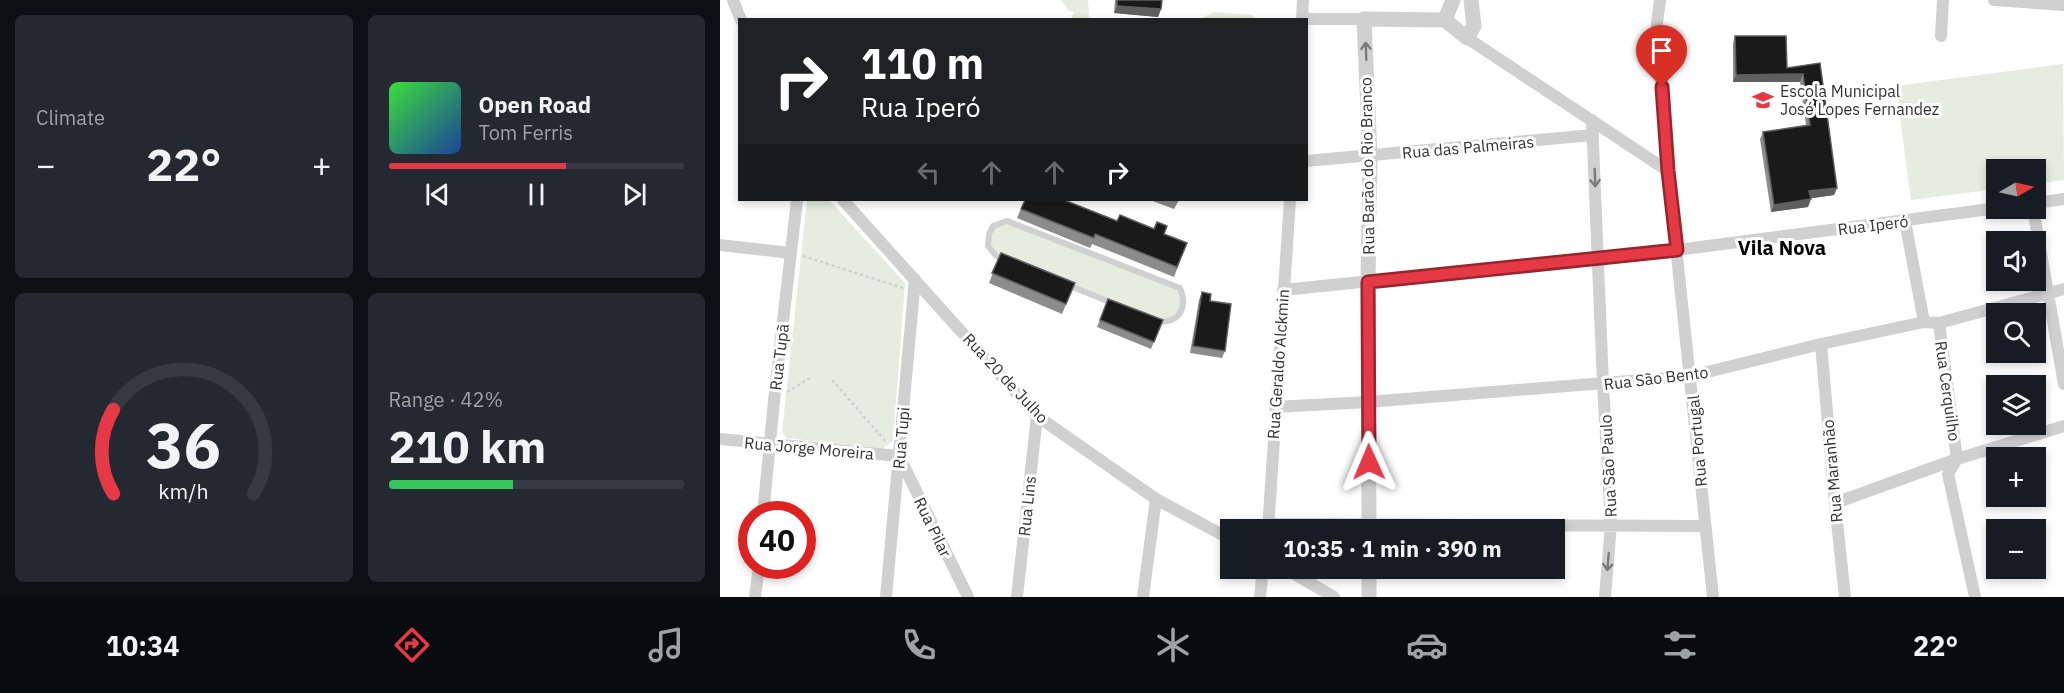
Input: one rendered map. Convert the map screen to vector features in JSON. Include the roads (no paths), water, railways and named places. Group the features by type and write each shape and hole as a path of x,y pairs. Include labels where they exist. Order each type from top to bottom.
{"street":[{"path":"733,0 740,18"},
{"path":"1302,18 1303,0"},
{"path":"1445,20 1452,0"},
{"path":"1467,38 1473,26 1471,0"},
{"name":"Rua Portugal","path":"1660,0 1657,23 1668,171 1713,597"},
{"path":"1941,36 1943,0"},
{"path":"1994,0 2064,5"},
{"path":"1308,19 1445,20 1467,38 1668,171"},
{"name":"Rua Barão do Rio Branco","path":"1364,19 1370,156 1368,282 1370,519"},
{"name":"Rua São Paulo","path":"1592,120 1611,525 1605,597"},
{"name":"Rua das Palmeiras","path":"1308,161 1593,135"},
{"path":"2046,202 2064,199"},
{"name":"Rua Tupã","path":"765,501 797,201"},
{"name":"Rua 20 de Julho","path":"844,201 1037,416 1156,499 1220,534"},
{"name":"Rua Geraldo Alckmin","path":"1268,519 1290,201"},
{"name":"Rua Iperó","path":"1283,290 1677,250 1986,210"},
{"path":"2035,219 2064,384"},
{"path":"1905,221 1924,322"},
{"path":"720,245 791,253"},
{"name":"Rua Tupi","path":"886,597 915,279"},
{"name":"Rua São Bento","path":"1275,407 1368,402 1691,376 1821,344 1924,322 1939,322 2064,289"},
{"name":"Rua Cerquilho","path":"1939,322 1957,459 1948,474 1975,597"},
{"name":"Rua Maranhão","path":"1821,344 1845,597"},
{"name":"Rua Lins","path":"1017,597 1037,416"},
{"path":"1835,503 1957,459 2064,426"},
{"name":"Rua Jorge Moreira","path":"720,439 899,456"},
{"name":"Rua Pilar","path":"899,456 968,597"},
{"path":"1143,597 1156,499"},
{"path":"1565,525 1705,526"},
{"path":"755,597 757,579"},
{"path":"1260,597 1262,579"},
{"path":"1303,579 1334,597"},
{"path":"1369,579 1369,597"}],"lane":[{"path":"1007,220 1018,225 1180,288 1183,296 1178,315 1169,322 1159,322 991,252 988,240 993,226 1007,220"}],"place":[{"name":"Escola Municipal José Lopes Fernandez","path":"1763,100"}],"district":[{"name":"Vila Nova","path":"1782,248"}]}
